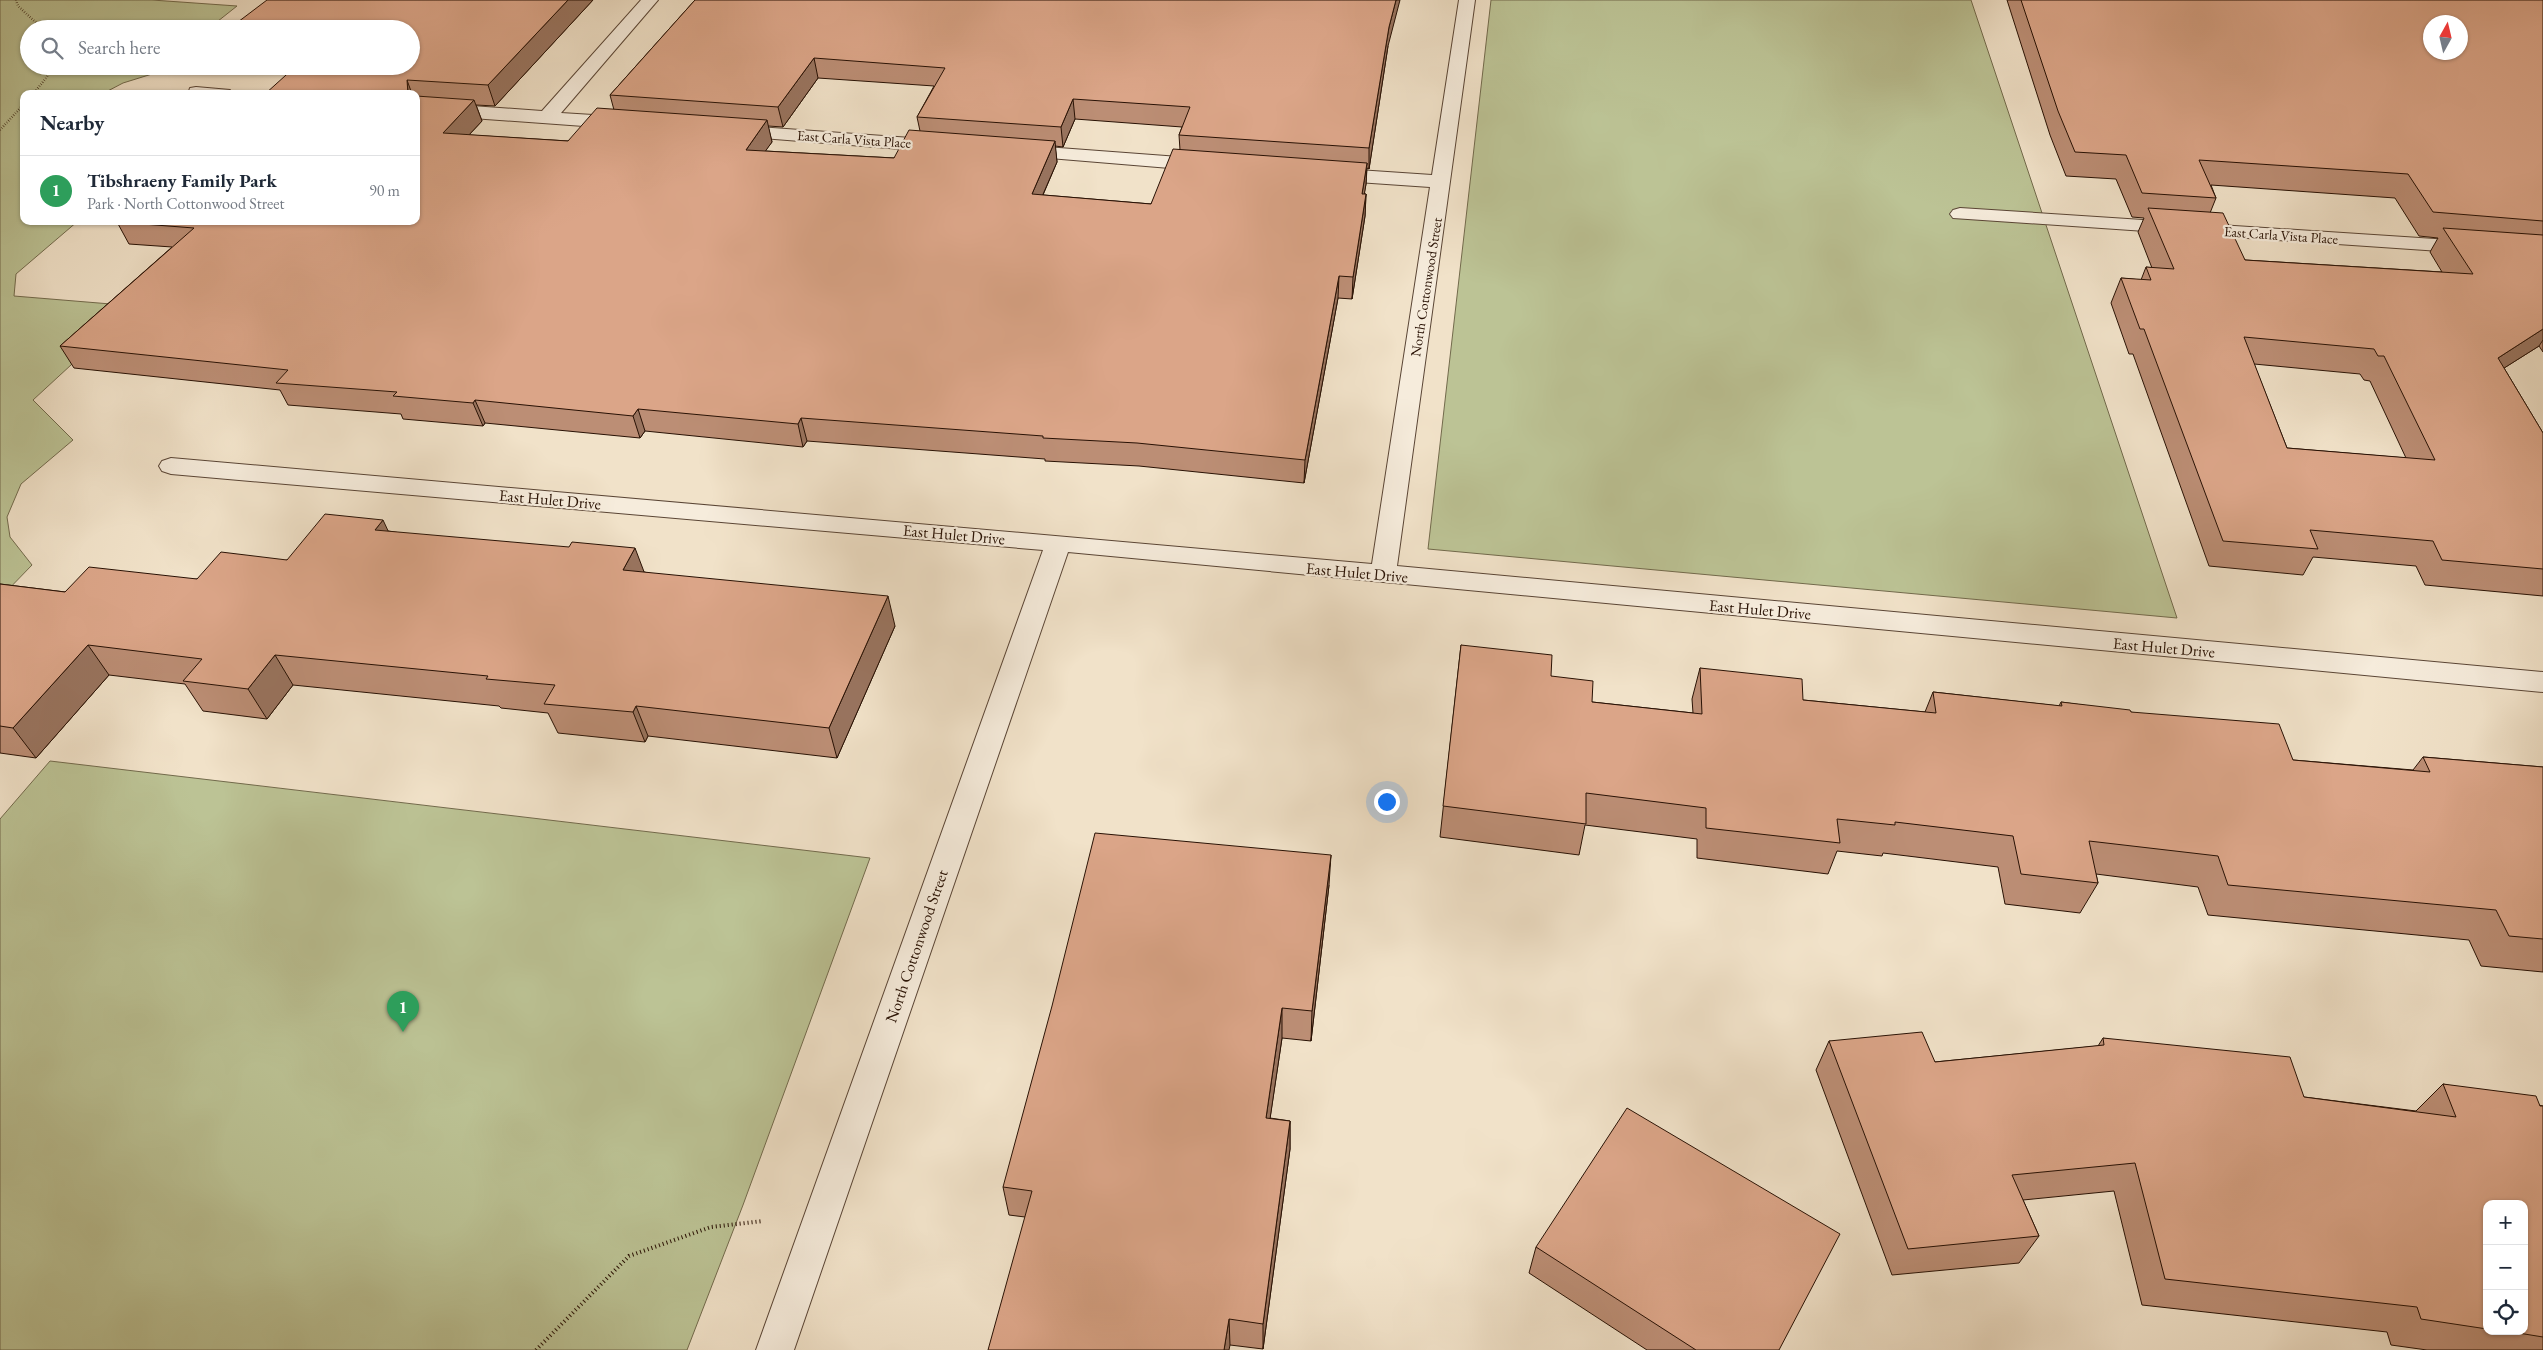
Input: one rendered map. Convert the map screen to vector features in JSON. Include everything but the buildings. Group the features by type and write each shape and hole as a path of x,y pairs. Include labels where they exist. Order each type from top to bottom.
{"street":[{"path":"547,117 650,0"},
{"name":"North Cottonwood Street","path":"1383,574 1442,182 1467,0"},
{"path":"420,108 646,124"},
{"name":"East Carla Vista Place","path":"716,130 954,147"},
{"path":"1004,150 1223,166"},
{"path":"1312,173 1442,182"},
{"name":"East Carla Vista Place","path":"1960,214 2543,252"},
{"name":"East Hulet Drive","path":"171,466 1058,543 2543,682"},
{"name":"North Cottonwood Street","path":"775,1350 1058,543"}],"path":[{"path":"16,0 18,6 33,20"},
{"path":"36,90 48,75"},
{"path":"0,130 20,108"},
{"path":"536,1350 629,1256 711,1227 822,1215"}],"green space":[{"path":"0,0 152,0 237,6 219,20 20,20 20,75 149,75 123,83 110,90 20,90 20,225 73,225 16,274 14,296 135,306 33,400 73,440 21,484 7,517 10,537 32,565 0,598"},
{"path":"1491,0 1971,0 2177,618 1428,549"},
{"path":"50,761 870,858 743,1205 687,1350 0,1350 0,819"}],"place":[{"name":"Tibshraeny Family Park","path":"403,1032"}]}
